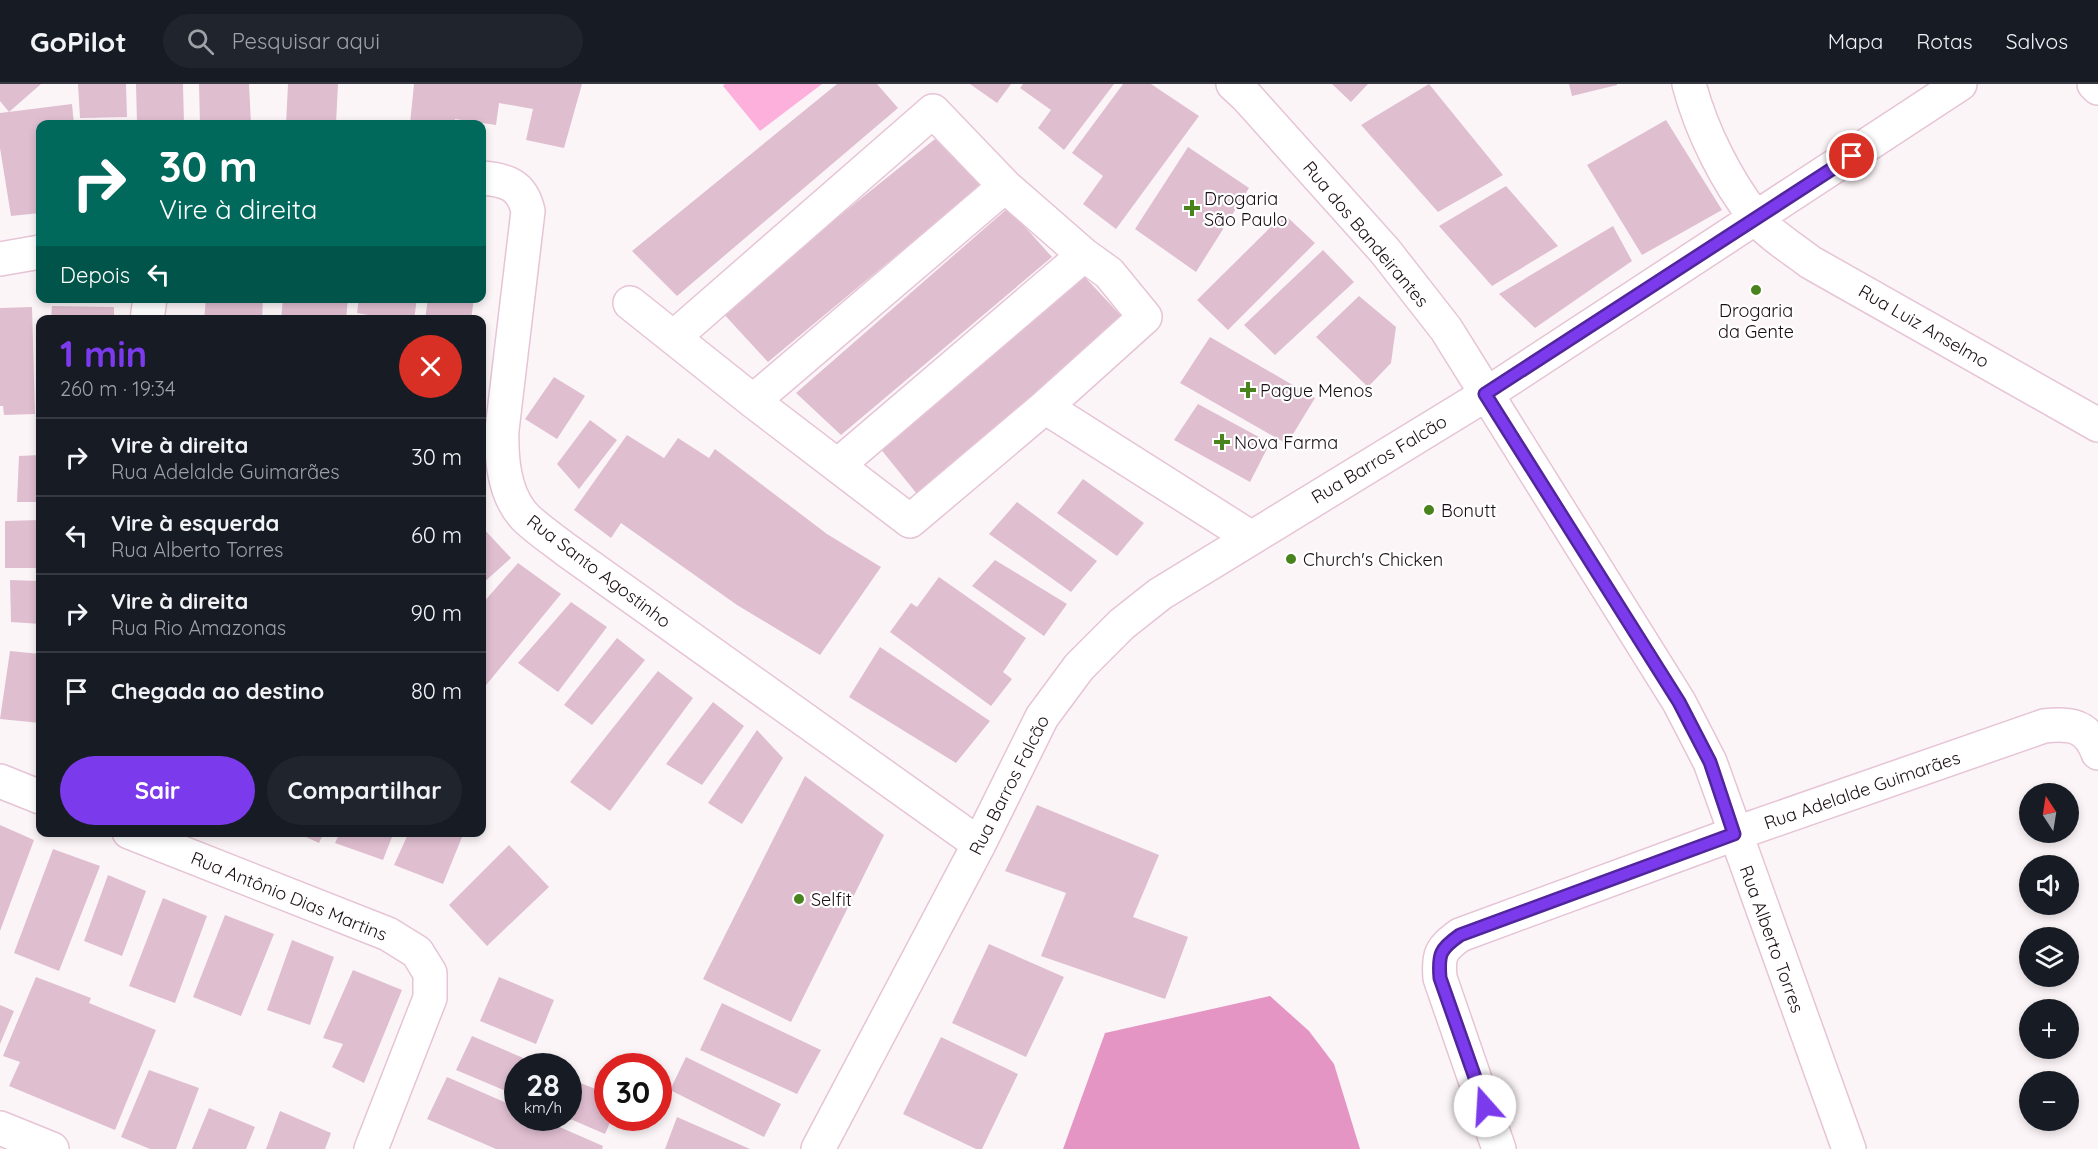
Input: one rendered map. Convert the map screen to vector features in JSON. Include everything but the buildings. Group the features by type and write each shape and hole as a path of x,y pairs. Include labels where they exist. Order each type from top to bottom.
{"street":[{"name":"Rua dos Bandeirantes","path":"1233,84 1385,251 1446,329 1485,394"},
{"name":"Rua Luiz Anselmo","path":"1689,84 1710,144 1756,218 1776,237 1810,262 2098,425"},
{"name":"Rua Barros Falcão","path":"818,1149 979,844 1042,717 1079,667 1122,624 1160,594 1485,394 1960,84"},
{"path":"2094,84 2098,88"},
{"path":"630,303 910,521 1145,317 1109,273 1084,255 1005,186 933,111 674,337"},
{"name":"Rua Santo Agostinho","path":"486,179 507,183 517,188 525,198 528,211 502,430 504,471 516,506 527,519 565,549 979,844"},
{"path":"753,401 1005,186"},
{"path":"0,259 36,253"},
{"path":"838,465 1084,255"},
{"name":"Rua Alberto Torres","path":"1485,394 1679,702 1710,762 1849,1149"},
{"path":"1044,406 1250,537"},
{"name":"Rua Adelalde Guimarães","path":"1499,1149 1440,978 1439,962 1444,946 1460,935 1734,834 2044,726 2065,724 2083,730 2095,744 2098,753"},
{"path":"0,781 36,795"},
{"name":"Rua Antônio Dias Martins","path":"142,837 388,934 417,952 430,973 430,998 371,1149"},
{"path":"0,1128 52,1149"}],"shaded area":[{"path":"725,84 822,84 760,131 723,86"},
{"path":"1270,996 1309,1031 1334,1064 1360,1149 1063,1149 1105,1033"}],"place":[{"name":"Drogaria São Paulo","path":"1192,208"},
{"name":"Drogaria da Gente","path":"1756,290"},
{"name":"Pague Menos","path":"1248,390"},
{"name":"Nova Farma","path":"1222,442"},
{"name":"Bonutt","path":"1429,510"},
{"name":"Church's Chicken","path":"1291,559"},
{"name":"Selfit","path":"799,899"}],"route":[{"path":"1485,1106 1440,978 1439,962 1444,946 1460,935 1734,834 1710,762 1679,702 1485,394 1852,156"}]}
